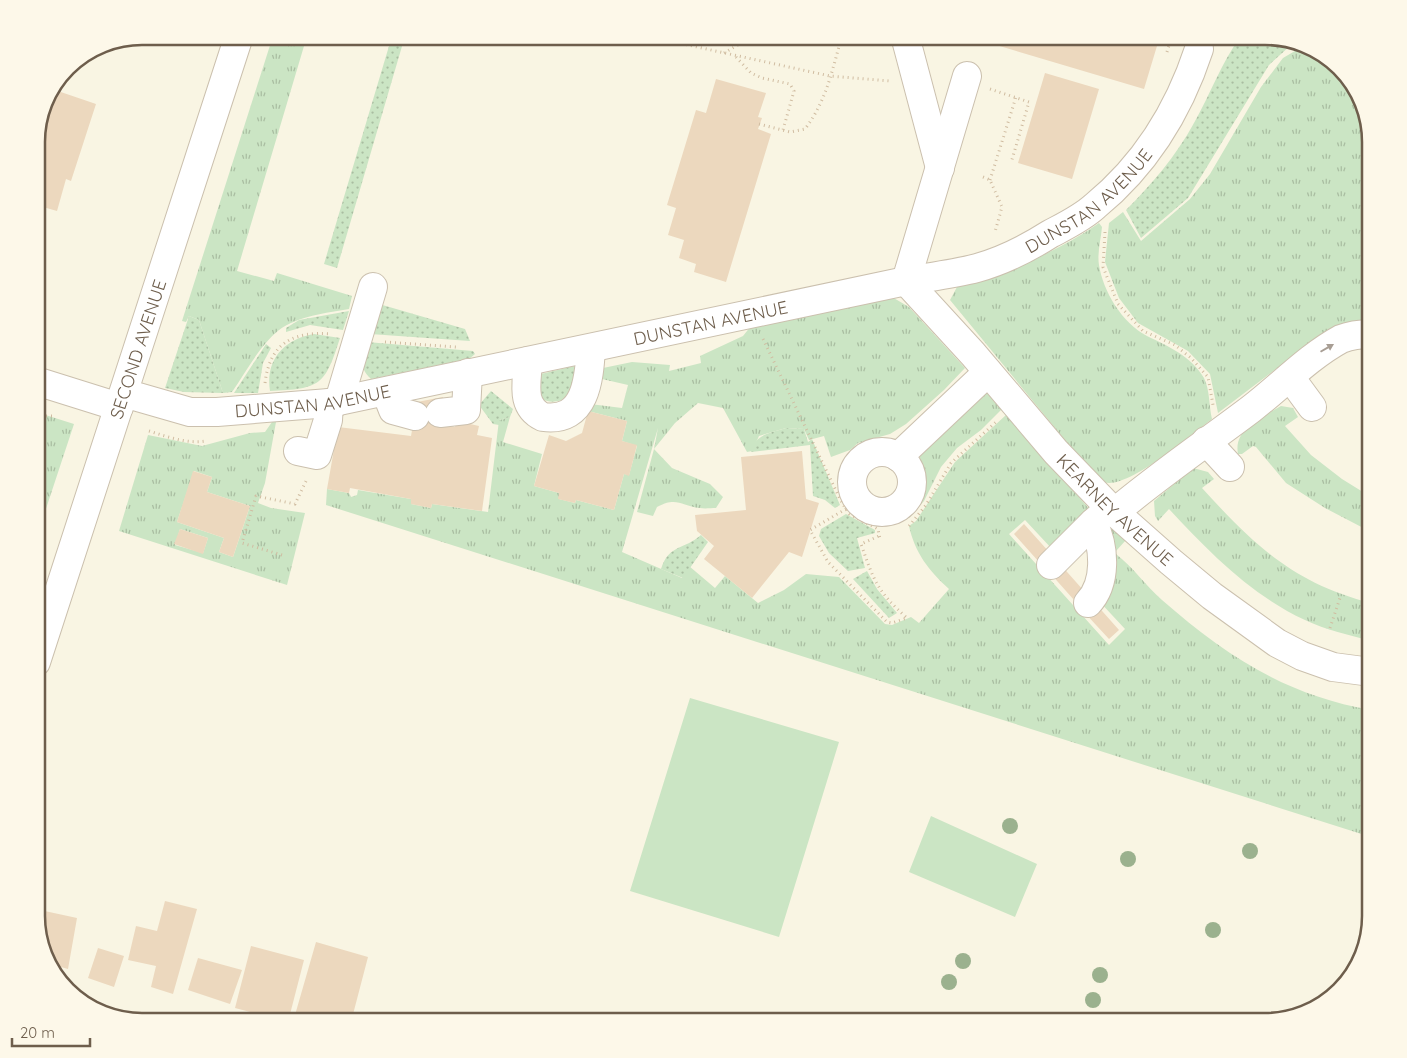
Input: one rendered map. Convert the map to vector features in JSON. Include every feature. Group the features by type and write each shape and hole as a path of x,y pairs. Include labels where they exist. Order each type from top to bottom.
{"street":[{"name":"SECOND AVENUE","path":"45,635 236,45"},
{"path":"908,45 940,168"},
{"name":"DUNSTAN AVENUE","path":"45,382 122,400 190,412 216,412 334,402 386,392 468,372 591,349 906,281 978,268 1028,247 1094,208 1128,175 1152,146 1190,77 1199,49"},
{"path":"906,281 967,76"},
{"name":"KEARNEY AVENUE","path":"906,281 1016,404 1106,514 1212,596 1278,643 1302,656 1333,667 1362,671"},
{"path":"308,453 328,420 373,287"},
{"path":"1050,564 1106,514 1290,377 1320,352 1344,338 1362,334"},
{"path":"528,361 526,398 529,405 543,417 559,417 573,409 584,396 589,379 591,349"},
{"path":"386,392 393,410 428,414 466,410 468,372"},
{"path":"898,456 988,372"},
{"path":"1290,377 1312,407"},
{"path":"1212,436 1230,466"},
{"path":"1086,602 1098,592 1102,574 1099,540 1106,514"}],"path":[{"path":"685,45 830,76 918,83"},
{"path":"723,54 738,45"},
{"path":"759,124 790,132 805,129 816,114 826,94 839,45"},
{"path":"1167,54 1170,45"},
{"path":"735,56 751,73 762,78 790,84 794,91 784,130"},
{"path":"993,240 1002,207 990,180 1017,97 1029,102 1011,164"},
{"path":"983,177 990,180"},
{"path":"1106,224 1102,267 1118,304 1143,331 1174,345 1191,358 1208,377 1212,436"},
{"path":"265,385 270,361 278,348 286,340 312,333 337,334"},
{"path":"762,336 849,514 878,529 879,537 860,544 874,581 887,600 907,618 892,623 887,622 828,562 810,530 846,509"},
{"path":"909,526 926,506 942,474 951,463 1016,404"},
{"path":"282,555 242,544 256,496 295,504 308,453"},
{"path":"1330,628 1341,595"}],"green space":[{"path":"270,45 304,45 237,271 274,281 277,273 352,296 349,309 303,318 279,330 259,351 232,392 223,393 199,320 189,316 186,322 182,321"},
{"path":"389,45 402,45 337,268 324,264"},
{"path":"1272,45 1288,48 1269,65 1188,198 1141,238 1126,210 1154,180 1187,135 1234,46"},
{"path":"1296,50 1319,61 1334,73 1342,83 1357,111 1362,142 1362,322 1344,323 1313,341 1218,413 1210,374 1188,351 1138,323 1119,298 1105,262 1109,223 1123,212 1141,241 1190,199 1210,174 1261,87 1283,58"},
{"path":"1099,223 1102,227 1099,265 1109,295 1122,315 1138,330 1178,352 1199,370 1207,388 1212,419 1143,470 1114,482 1104,482 1092,473 950,300 957,287 1031,261 1065,244"},
{"path":"892,297 909,307 965,368 906,424 890,434 858,443 850,450 831,457 824,436 809,440 804,429 786,428 759,436 752,451 747,452 723,408 698,403 675,423 654,449 658,428 622,552 682,578 689,566 715,588 725,576 758,603 784,590 806,574 839,577 885,624 892,625 911,617 919,623 949,589 924,561 915,545 909,526 916,521 955,462 1006,415 1093,513 1052,549 1025,520 1009,534 1109,645 1125,629 1098,600 1101,518 1126,540 1116,551 1116,554 1162,600 1210,639 1259,670 1284,683 1311,694 1362,708 1362,834 326,505 327,489 349,493 351,497 357,495 358,490 411,499 411,504 431,508 432,504 488,512 499,420 510,417 503,442 542,454 534,486 559,493 559,499 575,503 576,500 614,510 624,474 629,475 637,446 622,441 627,421 588,411 590,404 622,408 628,385 602,379 603,368 632,362 670,365 669,371 701,363 700,356 743,336 751,326"},
{"path":"379,304 465,329 470,341 370,334"},
{"path":"349,311 343,330 310,325 286,332 286,328 299,320"},
{"path":"189,316 199,320 223,393 184,392 165,388"},
{"path":"314,334 340,338 325,375 311,386 270,391 269,380 271,370 279,353 294,341"},
{"path":"367,342 473,351 475,354 469,359 371,379 363,366"},
{"path":"266,344 271,348 263,363 258,393 234,393"},
{"path":"574,366 578,368 569,397 554,402 540,398 537,375"},
{"path":"491,391 513,409 510,417 499,420 499,425 493,424 479,405"},
{"path":"989,391 1002,409 981,430 957,448 941,467 924,501 909,518 908,511 920,492 920,449 926,438"},
{"path":"1281,406 1293,408 1298,417 1285,426 1311,455 1342,479 1362,491 1362,527 1325,508 1286,483 1256,447 1253,446 1242,454 1238,454 1240,437 1258,419"},
{"path":"45,415 74,424 45,512"},
{"path":"272,422 276,422 265,483 258,503 271,508 305,513 287,585 119,531 148,435 202,446 250,433 265,432","holes":["194,471 212,477 207,492 250,506 233,557 219,552 224,538 177,522","180,529 208,538 203,553 175,545"]},
{"path":"786,428 804,429 808,442 812,439 840,505 835,508 825,500 813,496 810,445 751,452 756,441 764,435"},
{"path":"654,449 672,468 710,484 723,497 716,508 694,507 669,502 657,507 653,516 637,512"},
{"path":"1193,468 1208,472 1214,479 1202,488 1258,544 1297,573 1319,585 1362,600 1362,639 1313,624 1285,610 1232,571 1169,509 1158,521 1155,516 1154,501"},
{"path":"846,514 875,530 875,533 857,538 865,568 848,571 829,553 819,536 821,529"},
{"path":"701,535 708,542 683,578 661,569 668,555"},
{"path":"867,571 877,589 897,613 889,618 853,579"},
{"path":"690,698 839,742 779,937 630,891"},
{"path":"931,816 1037,864 1015,917 909,872"}],"building":[{"path":"996,45 1157,45 1144,89"},
{"path":"1045,73 1099,89 1072,179 1018,163"},
{"path":"716,79 766,93 758,117 762,118 758,129 771,134 726,282 694,272 696,264 679,258 684,240 668,235 676,208 667,205 696,110 706,113"},
{"path":"59,91 96,104 71,181 66,179 57,211 45,208 45,135 48,117"},
{"path":"443,397 438,424 455,427 457,421 479,426 477,435 492,438 482,511 432,504 431,508 411,504 411,499 350,488 349,493 327,489 338,427 411,436 417,402"},
{"path":"588,411 627,421 622,441 637,445 629,476 624,474 614,510 576,500 575,503 558,499 559,493 534,486 549,435 566,441 582,433"},
{"path":"802,451 806,499 819,503 802,557 789,552 752,598 704,559 714,546 697,531 695,515 746,510 741,457"},
{"path":"193,471 212,477 207,492 250,506 233,557 219,552 224,538 177,522"},
{"path":"1024,524 1050,553 1039,562 1014,534"},
{"path":"180,529 208,538 203,554 174,544"},
{"path":"1060,564 1084,591 1074,600 1050,573"},
{"path":"1095,603 1119,630 1109,639 1084,612"},
{"path":"165,901 197,909 173,994 151,987 156,966 128,960 136,926 157,931"},
{"path":"45,911 77,918 68,969 59,966 52,953 48,941"},
{"path":"316,942 368,957 353,1013 296,1013"},
{"path":"251,946 304,960 290,1013 254,1013 235,1008"},
{"path":"98,948 124,956 114,987 88,978"},
{"path":"198,958 242,970 230,1004 188,990"}]}
